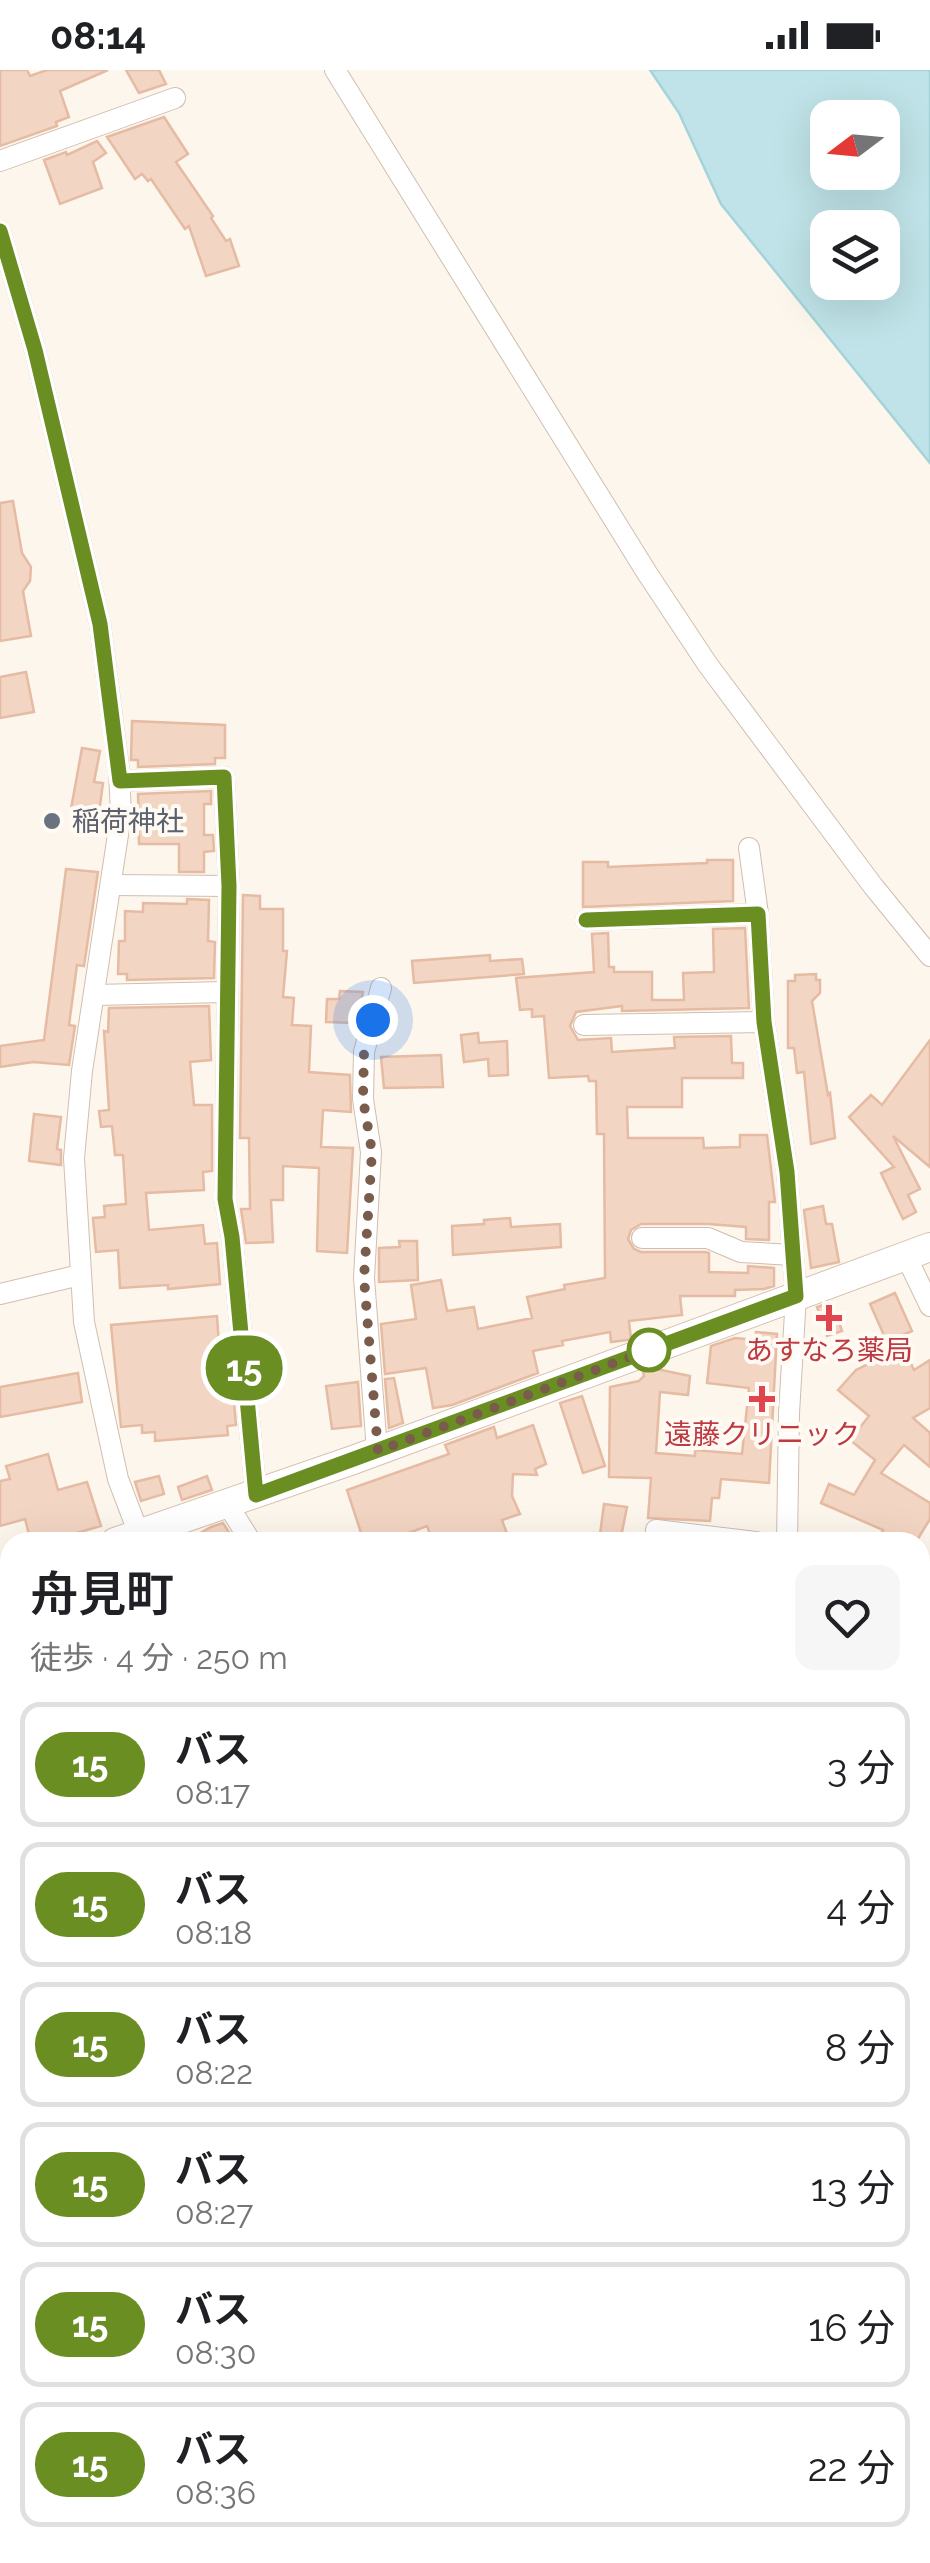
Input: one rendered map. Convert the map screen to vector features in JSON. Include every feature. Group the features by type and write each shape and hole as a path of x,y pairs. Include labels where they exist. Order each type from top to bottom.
{"street":[{"path":"335,70 708,665 930,956"},
{"path":"0,161 175,98"},
{"path":"0,231 35,350 100,624 120,781 121,814 74,1158 84,1322 129,1532"},
{"path":"120,781 224,777 229,886 225,1199 232,1237 256,1495"},
{"path":"750,848 764,1022 787,1172 796,1296 789,1413 788,1532"},
{"path":"112,885 229,886"},
{"path":"586,920 758,914"},
{"path":"378,1451 364,1278 372,1152 363,1099 364,1052 381,988"},
{"path":"94,995 226,992"},
{"path":"584,1026 764,1022"},
{"path":"642,1238 708,1238 741,1252 793,1255"},
{"path":"153,1532 918,1251 930,1306"},
{"path":"0,1294 80,1274"},
{"path":"228,1504 245,1532"}],"water":[{"path":"650,70 930,70 930,463 721,204 679,113"}],"building":[{"path":"0,70 27,70 30,76 47,70 108,70 60,91 69,117 56,122 57,126 0,146"},
{"path":"126,70 159,70 166,84 139,93"},
{"path":"164,117 188,154 176,162 226,241 230,239 239,266 206,276 189,226 185,229 151,179 148,181 142,174 135,179 107,137"},
{"path":"97,141 106,153 93,162 102,188 60,204 44,160 66,152 67,155"},
{"path":"13,501 22,553 31,567 30,581 23,591 31,636 0,641 0,503"},
{"path":"26,672 34,712 0,718 0,677"},
{"path":"132,721 225,725 225,758 215,758 215,764 138,767 138,760 131,760"},
{"path":"82,748 100,751 94,782 103,783 99,813 71,809"},
{"path":"211,791 211,804 204,804 204,835 213,835 214,851 204,852 204,872 179,872 179,844 139,844 138,794"},
{"path":"733,860 733,901 583,907 583,862 608,862 608,867"},
{"path":"66,869 98,872 84,966 77,965 69,1025 75,1026 69,1065 33,1062 0,1067 0,1046 44,1040"},
{"path":"243,895 260,896 260,909 283,909 283,951 287,951 283,997 294,998 292,1025 311,1026 309,1072 350,1075 351,1112 323,1110 321,1147 353,1148 347,1253 317,1251 319,1168 283,1166 283,1200 271,1200 273,1242 246,1243 241,1209 250,1209 249,1138 240,1138"},
{"path":"187,899 209,900 208,941 215,942 214,978 127,980 127,974 118,974 119,941 125,941 125,911 143,912 143,903 187,904"},
{"path":"745,928 749,1008 622,1011 622,1006 576,1012 570,1026 578,1040 611,1038 612,1052 675,1048 674,1037 731,1036 732,1063 743,1063 743,1078 682,1078 682,1107 627,1107 628,1138 703,1138 704,1148 740,1147 740,1135 767,1135 775,1202 769,1202 769,1240 746,1239 746,1227 708,1224 641,1224 631,1230 628,1239 641,1252 709,1253 709,1272 748,1273 748,1266 774,1268 774,1286 735,1290 735,1296 680,1296 682,1315 629,1321 631,1339 627,1340 611,1342 610,1332 533,1351 538,1373 452,1405 433,1408 426,1368 385,1374 381,1324 416,1319 411,1285 441,1280 447,1311 474,1307 478,1329 532,1318 527,1297 605,1278 604,1134 597,1134 596,1081 589,1081 588,1076 549,1078 544,1016 532,1017 532,1009 520,1010 516,978 594,972 592,934 608,933 609,967 614,967 614,972 652,972 652,1000 684,1000 683,973 714,972 713,929"},
{"path":"490,955 490,961 522,959 524,974 414,983 412,961"},
{"path":"816,974 820,993 812,1001 835,1138 811,1144 804,1072 797,1073 794,1048 788,1048 788,981 795,981 795,975"},
{"path":"340,991 363,992 357,1023 326,1022 327,999 339,999"},
{"path":"209,1006 211,1060 190,1062 194,1105 212,1105 212,1171 203,1172 204,1190 146,1193 149,1230 203,1225 205,1244 217,1243 220,1284 120,1288 118,1250 96,1252 93,1218 105,1217 104,1206 126,1204 123,1155 115,1155 112,1126 101,1127 99,1111 109,1110 104,1031 108,1032 109,1008"},
{"path":"478,1033 479,1043 507,1041 508,1075 489,1076 488,1059 464,1062 461,1035"},
{"path":"930,1040 930,1167 893,1136 920,1189 908,1195 916,1212 903,1219 881,1173 894,1167 849,1117 871,1095 882,1105"},
{"path":"441,1055 443,1087 384,1088 381,1057"},
{"path":"34,1114 61,1117 57,1149 61,1150 61,1165 29,1161"},
{"path":"823,1206 826,1224 832,1224 839,1262 811,1268 804,1210"},
{"path":"510,1218 511,1227 560,1224 561,1247 453,1255 452,1226"},
{"path":"399,1241 417,1241 418,1280 379,1282 379,1248 400,1247"},
{"path":"895,1293 912,1331 887,1342 870,1304"},
{"name":"あすなろ薬局","path":"832,1302 842,1331 827,1336 817,1307"},
{"path":"217,1316 220,1360 230,1359 236,1425 227,1426 228,1435 155,1441 155,1432 142,1433 142,1425 121,1427 111,1325"},
{"path":"756,1332 777,1334 769,1483 721,1479 719,1498 712,1498 710,1521 648,1518 651,1478 609,1477 610,1387 639,1381 643,1372 652,1368 690,1376 688,1395 660,1392 656,1453 695,1456 695,1450 742,1454 749,1388 707,1383 711,1346 735,1338 755,1340"},
{"path":"903,1347 914,1370 930,1360 930,1408 913,1418 930,1433 930,1467 904,1445 881,1473 930,1503 930,1519 922,1532 882,1532 821,1503 829,1484 854,1495 875,1460 850,1440 869,1416 838,1390 856,1370"},
{"path":"78,1373 82,1402 0,1417 0,1387"},
{"path":"394,1378 403,1423 389,1428 385,1379"},
{"path":"358,1382 361,1426 332,1429 326,1386"},
{"path":"582,1396 605,1466 583,1473 560,1403"},
{"path":"533,1425 546,1464 535,1469 537,1475 513,1474 512,1496 520,1514 502,1520 506,1532 429,1532 427,1526 411,1532 361,1532 347,1490 449,1454 445,1445 494,1427 497,1438"},
{"path":"48,1454 58,1490 87,1482 101,1526 80,1532 28,1532 25,1519 0,1526 0,1481 10,1479 6,1466"},
{"path":"159,1476 164,1494 141,1501 135,1482"},
{"path":"207,1476 212,1490 182,1500 178,1487"},
{"path":"604,1504 627,1507 622,1532 600,1532"},
{"path":"223,1523 229,1532 202,1532"}],"bus line":[{"name":"15","path":"0,231 35,350 100,624 120,781 224,777 229,886 225,1199 232,1237 256,1495 796,1296 787,1172 764,1022 758,914 586,920"}],"place":[{"name":"稲荷神社","path":"52,821"},
{"name":"あすなろ薬局","path":"829,1318"},
{"name":"遠藤クリニック","path":"762,1399"}],"route":[{"path":"373,1020 364,1052 363,1099 372,1152 364,1278 378,1451 649,1350"}]}
